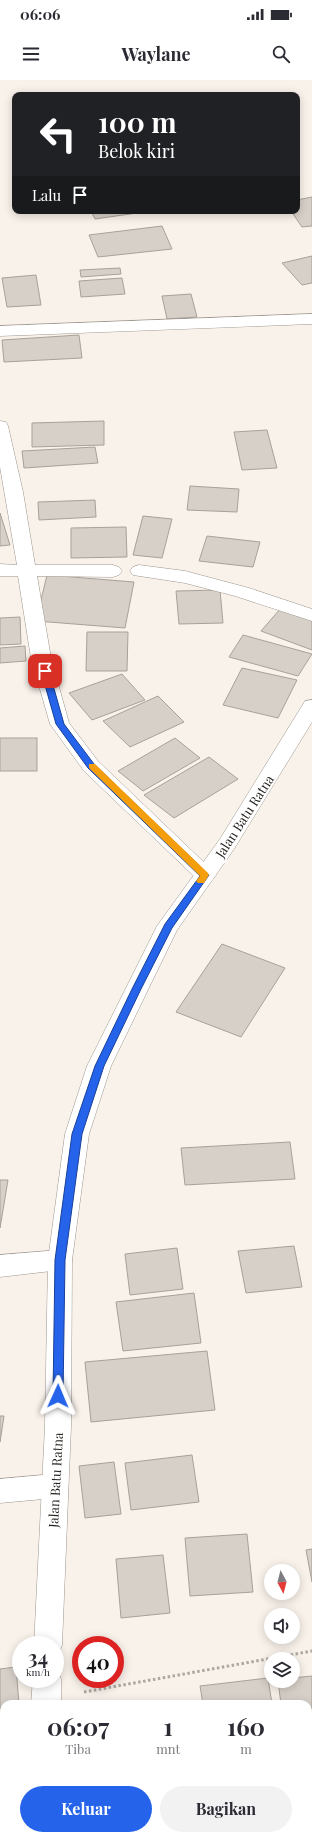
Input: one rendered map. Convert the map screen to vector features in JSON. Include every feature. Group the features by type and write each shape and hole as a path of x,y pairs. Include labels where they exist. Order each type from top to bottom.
{"street":[{"path":"0,331 312,319"},
{"path":"0,426 28,570 41,658 60,724 91,766 205,875"},
{"path":"0,570 113,571"},
{"path":"139,571 184,577 242,592 312,615"},
{"name":"Jalan Batu Ratna","path":"48,1636 54,1486 58,1426 60,1260 77,1134 99,1066 168,926 205,875 272,772 312,706"},
{"path":"0,1266 60,1260"},
{"path":"0,1491 54,1486"}],"path":[{"path":"47,1694 312,1651"}],"building":[{"path":"312,197 312,226 302,227 293,214 300,214 300,199"},
{"path":"92,214 130,214 95,219"},
{"path":"162,226 172,249 98,257 89,235"},
{"path":"312,256 312,283 302,285 282,263"},
{"path":"120,268 121,274 81,277 80,270"},
{"path":"36,275 41,305 7,307 2,278"},
{"path":"122,278 125,294 81,297 79,281"},
{"path":"191,294 197,317 167,319 162,296"},
{"path":"79,335 82,358 4,362 2,340"},
{"path":"104,421 104,445 32,447 32,423"},
{"path":"267,430 277,468 242,470 234,432"},
{"path":"95,447 98,463 24,468 22,451"},
{"path":"190,486 239,489 237,512 187,510"},
{"path":"95,500 96,517 39,520 38,502"},
{"path":"0,513 10,545 0,546"},
{"path":"143,516 172,519 162,558 133,555"},
{"path":"126,527 127,557 71,558 71,528"},
{"path":"207,536 260,542 253,567 199,561"},
{"path":"47,575 134,582 125,628 36,621"},
{"path":"220,590 223,623 179,624 176,591"},
{"path":"281,608 312,620 312,650 261,631"},
{"path":"20,617 21,644 0,645 0,618"},
{"path":"87,632 128,632 127,671 86,671"},
{"path":"243,635 312,654 298,676 229,657"},
{"path":"25,646 26,661 0,663 0,648"},
{"path":"242,668 297,680 278,718 223,705"},
{"path":"122,674 145,700 92,720 69,693"},
{"path":"158,696 184,722 130,747 103,721"},
{"path":"0,738 37,738 37,771 0,771"},
{"path":"175,738 200,758 143,791 118,771"},
{"path":"209,757 238,779 174,818 144,795"},
{"path":"222,944 285,968 241,1037 176,1012"},
{"path":"290,1142 295,1179 185,1185 181,1148"},
{"path":"0,1180 8,1180 0,1228"},
{"path":"294,1246 302,1287 246,1293 238,1251"},
{"path":"177,1248 183,1289 130,1295 125,1254"},
{"path":"194,1293 201,1343 123,1351 116,1302"},
{"path":"207,1351 215,1410 91,1422 85,1362"},
{"path":"0,1416 4,1416 0,1442"},
{"path":"192,1455 199,1502 131,1510 125,1463"},
{"path":"114,1462 121,1514 85,1518 79,1466"},
{"path":"247,1534 253,1592 190,1596 185,1538"},
{"path":"312,1549 312,1582 306,1550"},
{"path":"163,1555 170,1613 121,1618 116,1559"},
{"path":"12,1668 12,1688 18,1688 19,1700 0,1700 0,1669"},
{"path":"312,1676 312,1700 280,1700 279,1688 300,1688 300,1677"},
{"path":"264,1678 264,1688 270,1688 271,1700 202,1700 200,1686"}],"slow traffic":[{"path":"92,766 205,875 201,881"}],"route":[{"path":"45,671 60,724 91,766 205,875 168,926 99,1066 77,1134 60,1260 58,1396"}]}
